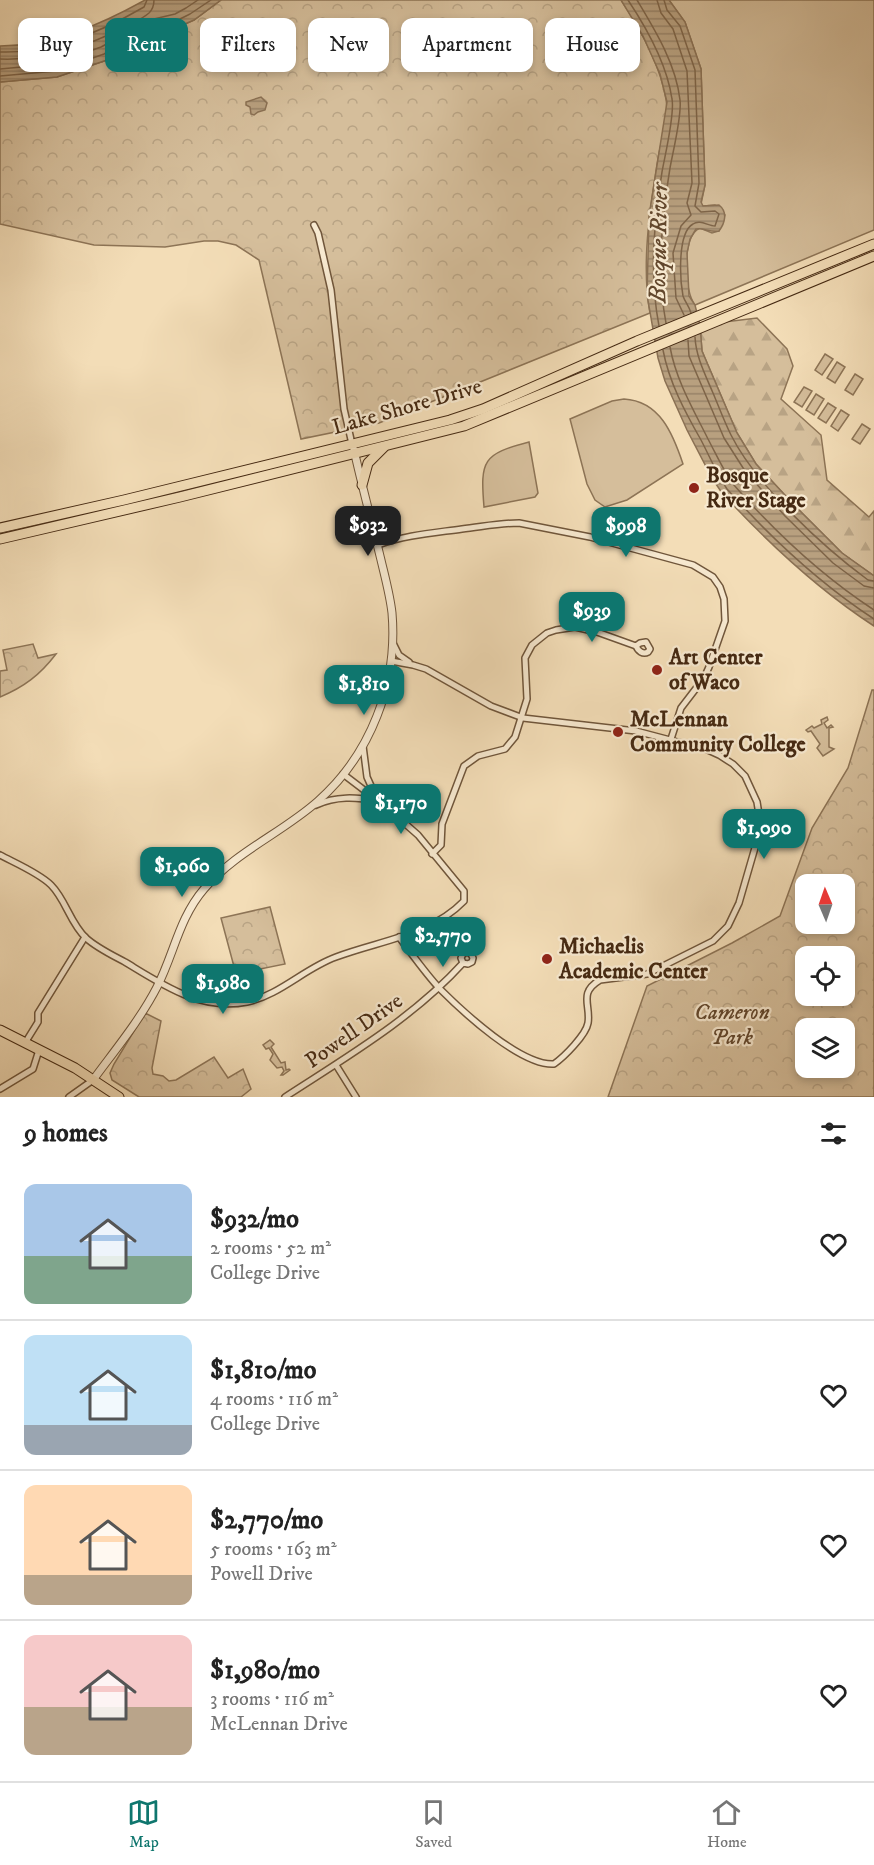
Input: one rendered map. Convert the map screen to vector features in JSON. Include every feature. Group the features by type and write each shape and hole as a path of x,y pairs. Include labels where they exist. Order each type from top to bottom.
{"main road":[{"name":"Lake Shore Drive","path":"0,539 180,497 464,416 637,341 874,244"},
{"name":"Lake Shore Drive","path":"0,528 353,448 385,446 477,422 874,256"},
{"path":"362,485 368,463 385,446"},
{"path":"0,1030 93,1080 119,1097"}],"street":[{"path":"310,808 343,774 363,745 381,706 391,661 392,642 390,598 344,409 331,290 314,225"},
{"path":"378,545 420,534 502,523 519,523 622,544 693,564 704,570 720,587 724,599 725,621 709,668 681,708 671,739"},
{"path":"432,854 441,844 442,824 464,766 477,756 505,749 515,737 528,688 525,658 532,645 547,633 565,627 575,627 636,646"},
{"path":"392,642 399,655 413,665"},
{"path":"391,661 413,665 436,674 491,706 521,717 615,728 671,739 719,755 743,774 757,802 760,817 760,834 735,914 722,934 696,950 647,974 600,980 593,984 588,991 588,1023 584,1033 554,1064 545,1065 504,1044 440,989 399,937"},
{"path":"363,745 367,777 379,801"},
{"path":"0,855 51,885 75,927 85,937 159,982 182,995 202,1001 219,1004 247,1002 274,992 335,957 418,932 443,919 465,898 464,891 418,836 379,801 343,774"},
{"path":"69,1097 93,1080 141,1015 159,982 182,922 205,887 231,862 310,808 326,801 354,798 379,801"},
{"path":"25,1043 38,1022 38,1013 85,937"},
{"name":"Powell Drive","path":"285,1097 386,1032 440,989 463,963"},
{"path":"0,1089 33,1069 39,1050"},
{"path":"336,1065 356,1097"}],"green space":[{"path":"221,0 621,0 632,18 545,18 545,72 640,72 640,32 654,60 667,105 652,197 646,255 650,313 379,423 301,439 259,260 236,245 218,241 165,247 94,245 0,224 0,82 57,77 72,72 93,72 93,65 105,61 105,72 188,72 188,23"},
{"path":"669,0 874,0 874,230 695,305 688,288 687,277 687,252 690,241 700,228 712,233 719,231 725,215 715,205 703,206 701,204 705,185 701,69 685,22"},
{"path":"757,318 787,349 793,366 781,399 821,435 827,480 869,517 874,511 874,576 842,553 795,506 756,464 737,433 702,351 700,325"},
{"path":"825,354 833,359 822,375 815,370"},
{"path":"837,362 845,367 835,383 827,378"},
{"path":"855,374 863,379 853,395 845,390"},
{"path":"804,387 812,391 802,407 794,402"},
{"path":"816,394 824,399 814,415 806,410"},
{"path":"624,399 636,401 656,413 675,441 683,464 627,500 605,507 595,500 587,484 570,419 612,401"},
{"path":"828,403 836,408 826,423 818,418"},
{"path":"841,410 849,415 838,431 831,426"},
{"path":"862,424 870,429 860,444 852,439"},
{"path":"529,442 538,493 535,497 484,507 483,479 488,461 493,455"},
{"path":"33,644 38,658 56,654 31,680 0,697 0,671 7,670 3,650"},
{"name":"Cameron Park","path":"872,690 874,690 874,1097 608,1097 647,986 780,916 795,875 795,934 855,934 855,874 795,874 812,828 848,768"},
{"path":"827,717 828,720 824,723 827,728 831,725 833,727 829,728 829,747 834,749 823,756 817,748 820,744 811,731 806,730 822,724 821,720"},
{"path":"270,907 285,964 236,974 221,918"},
{"path":"145,1013 161,1021 152,1068 153,1074 163,1076 169,1081 176,1080 214,1057 228,1078 243,1069 251,1089 241,1097 139,1097 112,1080 110,1073 114,1064"},
{"path":"270,1040 274,1044 271,1047 281,1063 285,1062 286,1070 290,1070 283,1075 281,1075 284,1071 282,1067 277,1068 270,1060 273,1054 263,1045"}],"water":[{"path":"145,0 221,0 188,23 188,18 111,18"},
{"name":"Bosque River","path":"621,0 669,0 685,22 701,69 705,185 701,202 703,206 719,205 724,211 725,218 719,231 696,229 690,239 687,253 689,296 695,305 700,325 702,351 737,433 756,464 842,553 874,576 874,626 833,597 794,564 722,493 687,430 665,381 658,358 647,295 649,216 667,102 660,74 640,31 640,18 632,18"},
{"path":"105,21 105,61 93,65 93,26"},
{"path":"18,45 18,72 72,72 57,77 0,82 0,46"},
{"path":"261,97 267,103 265,110 251,114 246,102"}],"place":[{"name":"Bosque River Stage","path":"694,488"},
{"name":"Art Center of Waco","path":"657,670"},
{"name":"McLennan Community College","path":"618,732"},
{"name":"Michaelis Academic Center","path":"547,959"}]}
